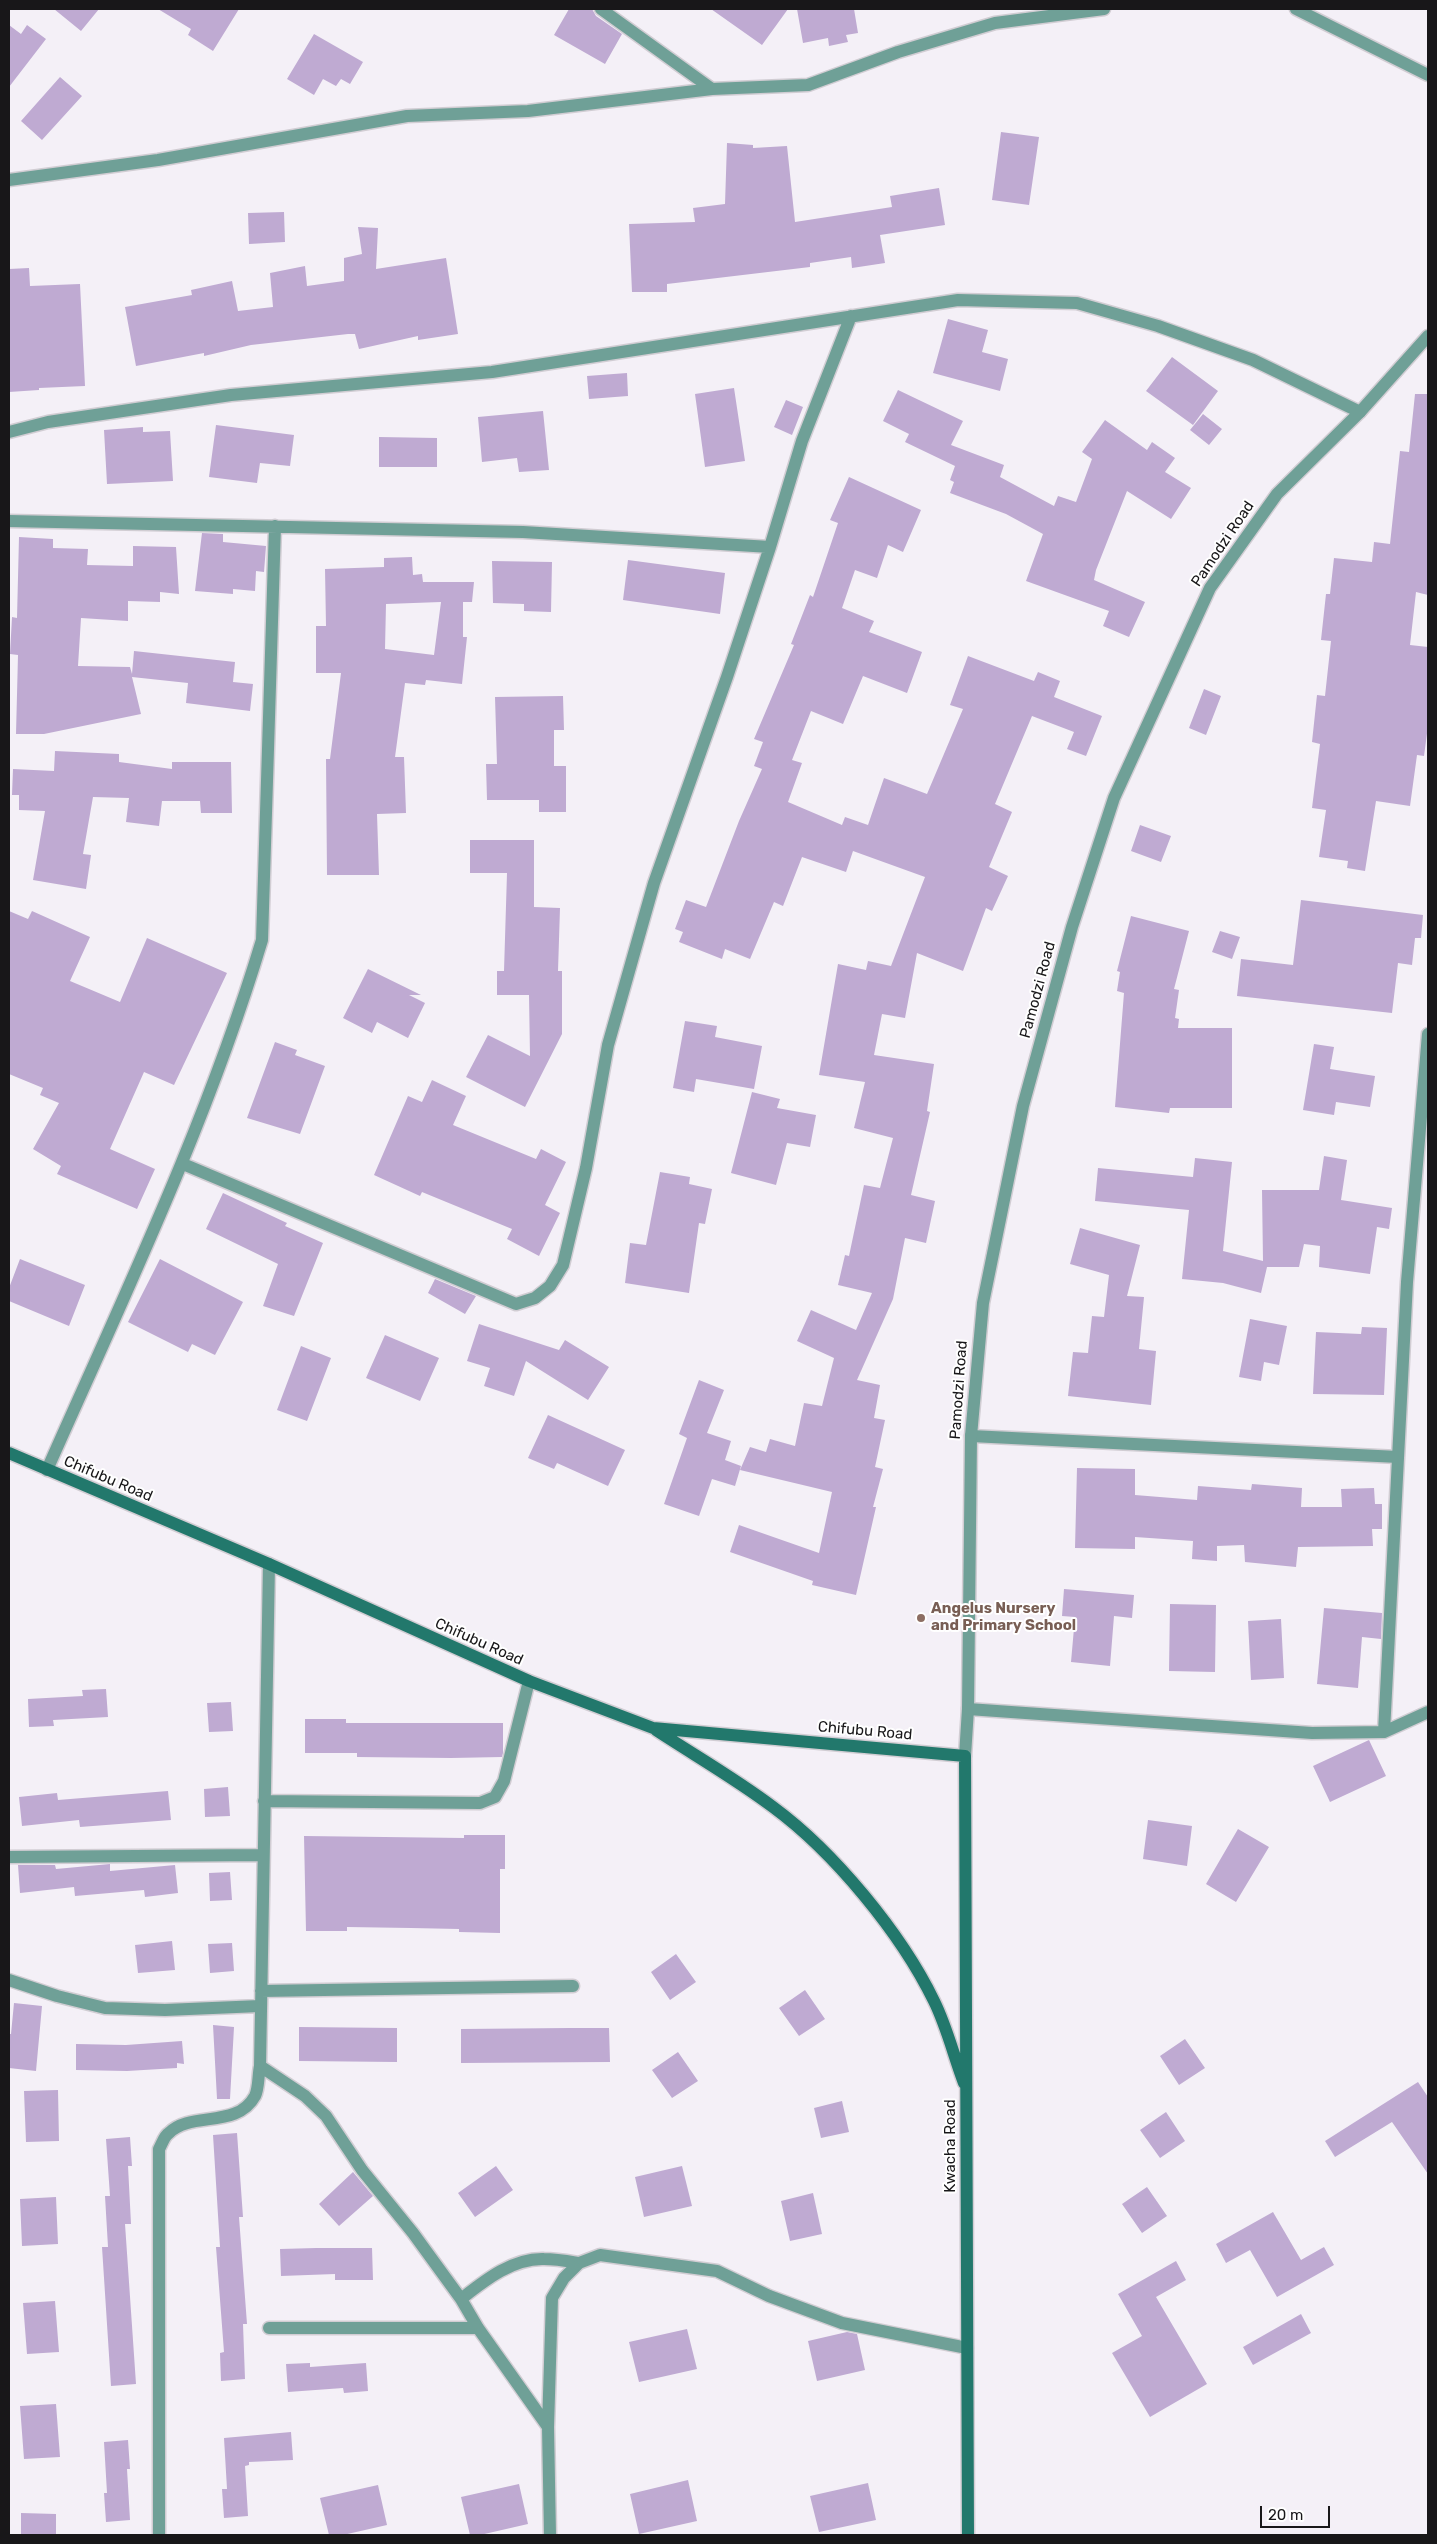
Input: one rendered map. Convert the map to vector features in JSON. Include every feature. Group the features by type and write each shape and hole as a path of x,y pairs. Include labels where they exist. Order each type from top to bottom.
{"main road":[{"name":"Chifubu Road","path":"9,1453 269,1564 529,1682 653,1728 965,1756"},
{"path":"653,1728 774,1807 816,1845 880,1914 910,1956 935,2003 967,2093"},
{"name":"Kwacha Road","path":"965,1756 968,2535"}],"street":[{"path":"601,9 712,89"},
{"path":"9,180 158,160 407,116 528,111 712,89 808,85 898,52 995,23 1104,9"},
{"path":"1296,9 1428,75"},
{"path":"9,432 48,422 231,395 492,372 958,300 1077,303 1158,326 1253,360 1360,412"},
{"path":"183,1164 516,1304 535,1298 550,1286 563,1265 586,1168 608,1045 654,883 727,678 802,441 852,316"},
{"name":"Pamodzi Road","path":"965,1756 968,1709 971,1436 983,1304 1023,1106 1072,927 1114,798 1210,588 1277,494 1425,344"},
{"path":"9,521 523,532 770,547"},
{"path":"47,1470 183,1164 246,996 262,940 275,526"},
{"path":"1384,1732 1407,1282 1428,1034"},
{"path":"971,1436 1398,1457"},
{"path":"160,2535 159,2149 169,2132 188,2124 231,2116 245,2107 255,2096 260,2066 262,1855 269,1564"},
{"path":"264,1800 480,1803 495,1797 504,1780 529,1682"},
{"path":"968,1709 1312,1733 1384,1732 1428,1712"},
{"path":"9,1857 262,1855"},
{"path":"9,1980 57,1996 105,2008 165,2010 260,2006"},
{"path":"261,1991 573,1986"},
{"path":"260,2066 305,2096 326,2116 362,2170 413,2233 461,2299 478,2328 548,2427"},
{"path":"550,2535 548,2427 552,2298 564,2278 579,2263 600,2255 717,2271 769,2296 842,2323 967,2348"},
{"path":"461,2299 488,2278 514,2265 542,2259 579,2263"},
{"path":"269,2328 478,2328"}],"building":[{"path":"54,9 99,9 81,31"},
{"path":"158,9 239,9 213,51 188,35 191,29"},
{"path":"569,9 592,9 596,16 622,34 605,64 554,35"},
{"path":"711,9 788,9 762,45"},
{"path":"797,9 854,9 858,33 846,35 848,42 829,46 828,38 803,43"},
{"path":"9,25 21,34 27,25 46,39 9,87"},
{"path":"314,34 363,62 350,84 341,79 336,86 323,79 314,95 287,79"},
{"path":"60,77 82,96 42,140 21,121"},
{"path":"1001,132 1039,137 1029,205 992,200"},
{"path":"727,143 753,145 753,148 787,146 795,222 892,207 890,196 939,188 945,225 880,235 885,263 852,268 851,257 810,263 810,267 667,284 667,292 632,292 629,224 695,222 693,208 725,204"},
{"path":"284,212 285,242 249,244 248,213"},
{"path":"358,227 378,228 376,269 446,258 458,334 418,340 418,336 359,349 355,334 348,334 251,345 204,356 204,353 136,366 125,307 192,295 191,290 232,281 238,311 273,307 270,273 305,266 307,286 344,281 344,258 362,254"},
{"path":"29,268 30,286 80,284 85,386 39,388 39,390 9,392 9,269"},
{"path":"948,319 988,330 982,352 1008,359 1000,391 933,373"},
{"path":"1172,357 1218,391 1193,425 1146,391"},
{"path":"627,373 628,396 589,399 587,376"},
{"path":"734,388 745,461 705,467 695,394"},
{"path":"898,390 963,421 951,445 1004,465 1000,477 1054,506 1058,496 1076,502 1092,459 1082,452 1105,420 1147,450 1152,442 1175,458 1165,472 1191,488 1171,519 1127,491 1096,570 1094,580 1145,602 1129,637 1103,626 1109,611 1026,581 1043,534 1006,514 950,493 954,482 950,480 955,466 905,442 909,434 883,421"},
{"path":"1415,394 1428,394 1428,595 1416,592 1410,645 1428,647 1428,726 1424,756 1417,755 1410,806 1376,801 1365,871 1347,868 1348,861 1319,857 1326,810 1312,808 1320,744 1312,742 1317,695 1325,696 1331,641 1321,640 1326,594 1330,594 1334,558 1372,562 1374,542 1390,544 1400,451 1409,452"},
{"path":"786,400 803,407 792,435 774,427"},
{"path":"543,411 549,470 519,472 517,458 482,462 478,417"},
{"path":"1203,414 1222,429 1209,445 1190,430"},
{"path":"216,425 294,435 290,466 260,463 257,483 209,477"},
{"path":"143,427 143,432 170,431 173,481 107,484 104,430"},
{"path":"379,437 437,438 437,467 379,467"},
{"path":"849,477 921,510 903,552 888,545 877,578 855,570 842,608 874,621 869,632 922,652 907,693 863,676 843,724 811,711 792,760 802,763 788,802 842,825 845,817 868,825 884,778 927,794 963,709 950,705 968,656 1034,681 1038,672 1060,681 1054,697 1102,716 1086,756 1067,749 1074,732 1032,716 995,804 1012,812 989,867 1008,876 992,911 986,908 963,971 917,953 905,1018 882,1014 874,1055 934,1064 927,1111 930,1112 911,1195 935,1201 926,1243 905,1238 893,1299 857,1380 880,1385 874,1418 885,1420 875,1467 883,1469 873,1507 876,1507 856,1595 812,1585 813,1581 730,1552 739,1525 819,1553 832,1492 740,1470 750,1447 766,1452 770,1439 795,1446 804,1403 822,1406 834,1358 797,1341 811,1310 856,1330 872,1293 838,1285 845,1255 849,1256 864,1185 880,1188 893,1138 854,1128 865,1082 819,1075 838,964 866,970 868,961 891,966 925,877 853,851 846,872 802,857 783,906 774,902 750,959 725,949 722,959 679,942 683,932 675,929 686,900 706,907 739,821 762,769 754,766 763,742 754,739 794,645 791,644 810,595 813,597 838,523 830,520"},
{"path":"202,533 223,534 223,542 266,546 264,572 256,571 255,591 233,589 233,594 195,591"},
{"path":"19,537 53,539 53,548 88,549 87,565 133,566 133,546 176,547 179,594 160,592 160,602 128,601 128,621 81,618 78,666 130,667 132,674 134,651 235,662 233,682 253,684 250,711 186,703 188,683 132,677 141,714 44,734 16,734 18,655 10,654 12,617 17,618"},
{"path":"412,557 413,575 422,574 423,582 474,582 472,602 463,602 463,637 467,637 462,684 426,680 425,685 405,683 395,757 404,757 406,813 377,814 379,875 327,875 326,759 330,759 341,673 316,673 316,626 326,626 325,569 384,567 384,558","holes":["441,602 434,655 385,649 386,604"]},
{"path":"628,560 725,573 720,614 623,600"},
{"path":"492,561 552,562 551,612 524,611 524,604 493,603"},
{"path":"1204,689 1221,696 1206,735 1189,728"},
{"path":"563,696 564,730 554,730 554,766 566,766 566,812 539,812 539,800 487,800 486,764 497,764 495,697"},
{"path":"55,751 119,754 119,762 172,769 172,762 231,762 232,813 201,813 200,801 162,801 159,826 126,822 129,798 93,797 83,854 91,855 86,889 33,880 45,811 19,810 19,795 12,795 13,769 54,771"},
{"path":"1140,825 1171,836 1161,862 1131,851"},
{"path":"470,840 534,840 534,907 560,908 558,971 562,971 562,1034 525,1107 466,1077 488,1035 530,1056 529,995 497,995 497,971 504,971 507,873 470,873"},
{"path":"1301,900 1423,915 1421,938 1415,938 1412,965 1398,963 1392,1013 1237,996 1241,959 1293,965"},
{"path":"9,911 28,919 32,911 90,937 70,981 120,1002 147,938 227,973 174,1085 144,1072 110,1149 155,1169 137,1209 57,1174 61,1166 33,1149 59,1103 40,1095 43,1088 9,1074"},
{"path":"1131,916 1189,931 1174,989 1179,990 1175,1018 1179,1019 1178,1028 1232,1028 1232,1108 1170,1108 1169,1113 1115,1107 1124,993 1117,991 1120,972 1117,971"},
{"path":"1220,931 1240,937 1232,959 1212,952"},
{"path":"368,969 421,995 409,995 425,1003 408,1038 377,1022 372,1033 343,1018"},
{"path":"685,1021 717,1026 715,1037 762,1046 754,1089 696,1079 694,1092 673,1088"},
{"path":"275,1042 297,1050 295,1055 325,1066 300,1134 247,1118"},
{"path":"1314,1044 1334,1047 1330,1069 1375,1076 1370,1107 1336,1102 1334,1115 1303,1110"},
{"path":"432,1080 466,1096 453,1125 536,1159 541,1149 566,1162 545,1205 560,1213 539,1256 507,1239 512,1229 422,1192 420,1196 374,1175 408,1096 422,1102"},
{"path":"752,1092 780,1099 777,1108 816,1115 810,1147 787,1143 776,1185 731,1173"},
{"path":"1324,1156 1347,1160 1341,1200 1392,1208 1389,1229 1377,1227 1370,1274 1319,1267 1320,1246 1304,1244 1299,1267 1267,1267 1261,1293 1223,1283 1182,1279 1189,1210 1095,1201 1098,1168 1193,1177 1195,1158 1232,1162 1223,1251 1263,1261 1262,1190 1319,1190"},
{"path":"660,1172 690,1177 689,1184 712,1189 705,1224 699,1223 689,1293 625,1283 630,1243 646,1245"},
{"path":"223,1193 287,1223 285,1226 323,1243 294,1316 263,1306 278,1264 206,1229"},
{"path":"1080,1228 1140,1245 1127,1296 1144,1297 1139,1349 1156,1351 1151,1405 1068,1396 1073,1352 1088,1353 1092,1316 1104,1317 1109,1275 1070,1264"},
{"path":"20,1259 85,1285 69,1326 9,1301 9,1288"},
{"path":"160,1259 243,1302 215,1355 192,1344 188,1352 128,1322"},
{"path":"435,1279 476,1296 465,1314 428,1293"},
{"path":"1250,1319 1287,1326 1279,1365 1264,1362 1261,1381 1239,1377"},
{"path":"479,1324 559,1350 565,1340 609,1367 588,1400 526,1361 514,1396 484,1386 490,1368 467,1361"},
{"path":"1362,1327 1387,1328 1384,1395 1313,1394 1316,1332 1361,1334"},
{"path":"385,1335 439,1358 420,1401 366,1378"},
{"path":"301,1346 331,1358 307,1421 277,1410"},
{"path":"699,1380 724,1390 707,1433 731,1441 725,1460 741,1466 735,1486 712,1479 699,1516 664,1504 687,1438 679,1434"},
{"path":"548,1415 625,1450 608,1486 557,1463 554,1469 528,1458"},
{"path":"1077,1468 1135,1469 1135,1495 1197,1500 1198,1486 1251,1490 1252,1484 1302,1488 1301,1507 1342,1507 1341,1489 1374,1488 1375,1504 1382,1504 1382,1529 1372,1529 1373,1546 1298,1547 1296,1567 1245,1562 1244,1545 1217,1546 1217,1561 1192,1559 1193,1541 1135,1537 1135,1549 1075,1548"},
{"path":"1064,1589 1134,1595 1132,1618 1114,1616 1110,1666 1071,1662 1075,1617 1062,1616"},
{"path":"1170,1604 1216,1605 1215,1672 1169,1671"},
{"path":"1324,1608 1382,1613 1381,1639 1362,1637 1358,1688 1317,1684"},
{"path":"1281,1619 1284,1678 1251,1680 1248,1621"},
{"path":"106,1689 108,1717 53,1720 54,1726 29,1727 28,1699 83,1696 82,1690"},
{"path":"231,1702 233,1731 209,1732 207,1703"},
{"path":"305,1719 346,1719 346,1723 503,1723 503,1753 502,1757 451,1758 357,1757 357,1753 305,1753"},
{"path":"1369,1740 1386,1776 1330,1802 1313,1766"},
{"path":"228,1787 230,1816 205,1817 204,1789"},
{"path":"168,1791 171,1820 80,1827 79,1820 22,1826 19,1797 57,1793 58,1800"},
{"path":"1148,1820 1192,1826 1187,1866 1143,1859"},
{"path":"1238,1829 1269,1847 1236,1902 1206,1884"},
{"path":"464,1835 505,1835 505,1869 500,1869 500,1933 459,1932 459,1929 347,1927 347,1931 306,1931 304,1836 464,1838"},
{"path":"110,1864 110,1871 175,1865 178,1893 145,1897 144,1890 75,1896 74,1887 20,1893 18,1865 55,1865 56,1869"},
{"path":"230,1872 232,1900 210,1901 209,1873"},
{"path":"172,1941 175,1970 138,1973 135,1945"},
{"path":"232,1943 234,1971 210,1973 208,1944"},
{"path":"676,1954 696,1982 670,2000 651,1972"},
{"path":"805,1990 825,2019 799,2036 779,2008"},
{"path":"14,2003 42,2006 36,2071 9,2068 9,2034 11,2034"},
{"path":"213,2025 234,2027 230,2099 217,2099"},
{"path":"299,2027 397,2028 397,2062 299,2061"},
{"path":"609,2028 610,2062 461,2063 461,2029"},
{"path":"1185,2039 1205,2068 1179,2085 1160,2056"},
{"path":"182,2041 184,2064 177,2063 177,2068 127,2071 76,2070 76,2044 126,2045"},
{"path":"678,2052 698,2081 672,2098 652,2070"},
{"path":"1418,2082 1428,2097 1428,2174 1392,2122 1335,2157 1325,2141"},
{"path":"58,2090 59,2141 26,2142 24,2091"},
{"path":"842,2101 849,2132 821,2138 814,2108"},
{"path":"1166,2112 1185,2141 1160,2158 1140,2130"},
{"path":"237,2133 243,2217 239,2217 247,2324 243,2324 245,2379 221,2381 220,2353 224,2352 216,2247 220,2247 213,2135"},
{"path":"130,2137 132,2166 128,2166 131,2224 125,2224 136,2384 111,2386 102,2247 108,2247 105,2196 110,2196 106,2139"},
{"path":"496,2166 513,2190 475,2217 458,2193"},
{"path":"682,2166 692,2206 644,2217 635,2177"},
{"path":"353,2172 373,2196 339,2226 319,2204"},
{"path":"1147,2187 1167,2216 1142,2233 1122,2204"},
{"path":"813,2193 822,2234 790,2241 781,2201"},
{"path":"56,2197 58,2244 22,2246 20,2199"},
{"path":"1273,2212 1301,2260 1324,2247 1334,2265 1277,2297 1250,2250 1226,2263 1216,2244"},
{"path":"372,2248 373,2280 335,2280 335,2274 281,2276 280,2249"},
{"path":"1176,2261 1186,2280 1156,2297 1207,2384 1150,2417 1112,2353 1142,2336 1118,2294"},
{"path":"55,2301 59,2352 27,2354 23,2303"},
{"path":"1301,2314 1311,2333 1253,2365 1243,2347"},
{"path":"687,2329 697,2369 639,2382 629,2342"},
{"path":"847,2332 857,2334 865,2370 817,2381 808,2341"},
{"path":"310,2363 310,2367 366,2363 368,2391 344,2393 343,2388 288,2392 286,2364"},
{"path":"56,2404 60,2457 24,2459 20,2406"},
{"path":"291,2432 293,2460 249,2462 249,2465 245,2466 248,2516 224,2518 222,2489 227,2489 224,2438"},
{"path":"128,2440 130,2469 127,2469 130,2520 106,2522 104,2493 107,2493 104,2442"},
{"path":"688,2480 697,2521 639,2534 630,2494"},
{"path":"868,2483 876,2520 819,2532 810,2496"},
{"path":"519,2484 528,2524 480,2535 470,2535 461,2497"},
{"path":"378,2485 387,2525 343,2535 329,2535 320,2498"},
{"path":"21,2513 56,2514 56,2535 21,2535"}],"place":[{"name":"Angelus Nursery and Primary School","path":"921,1618"}]}
